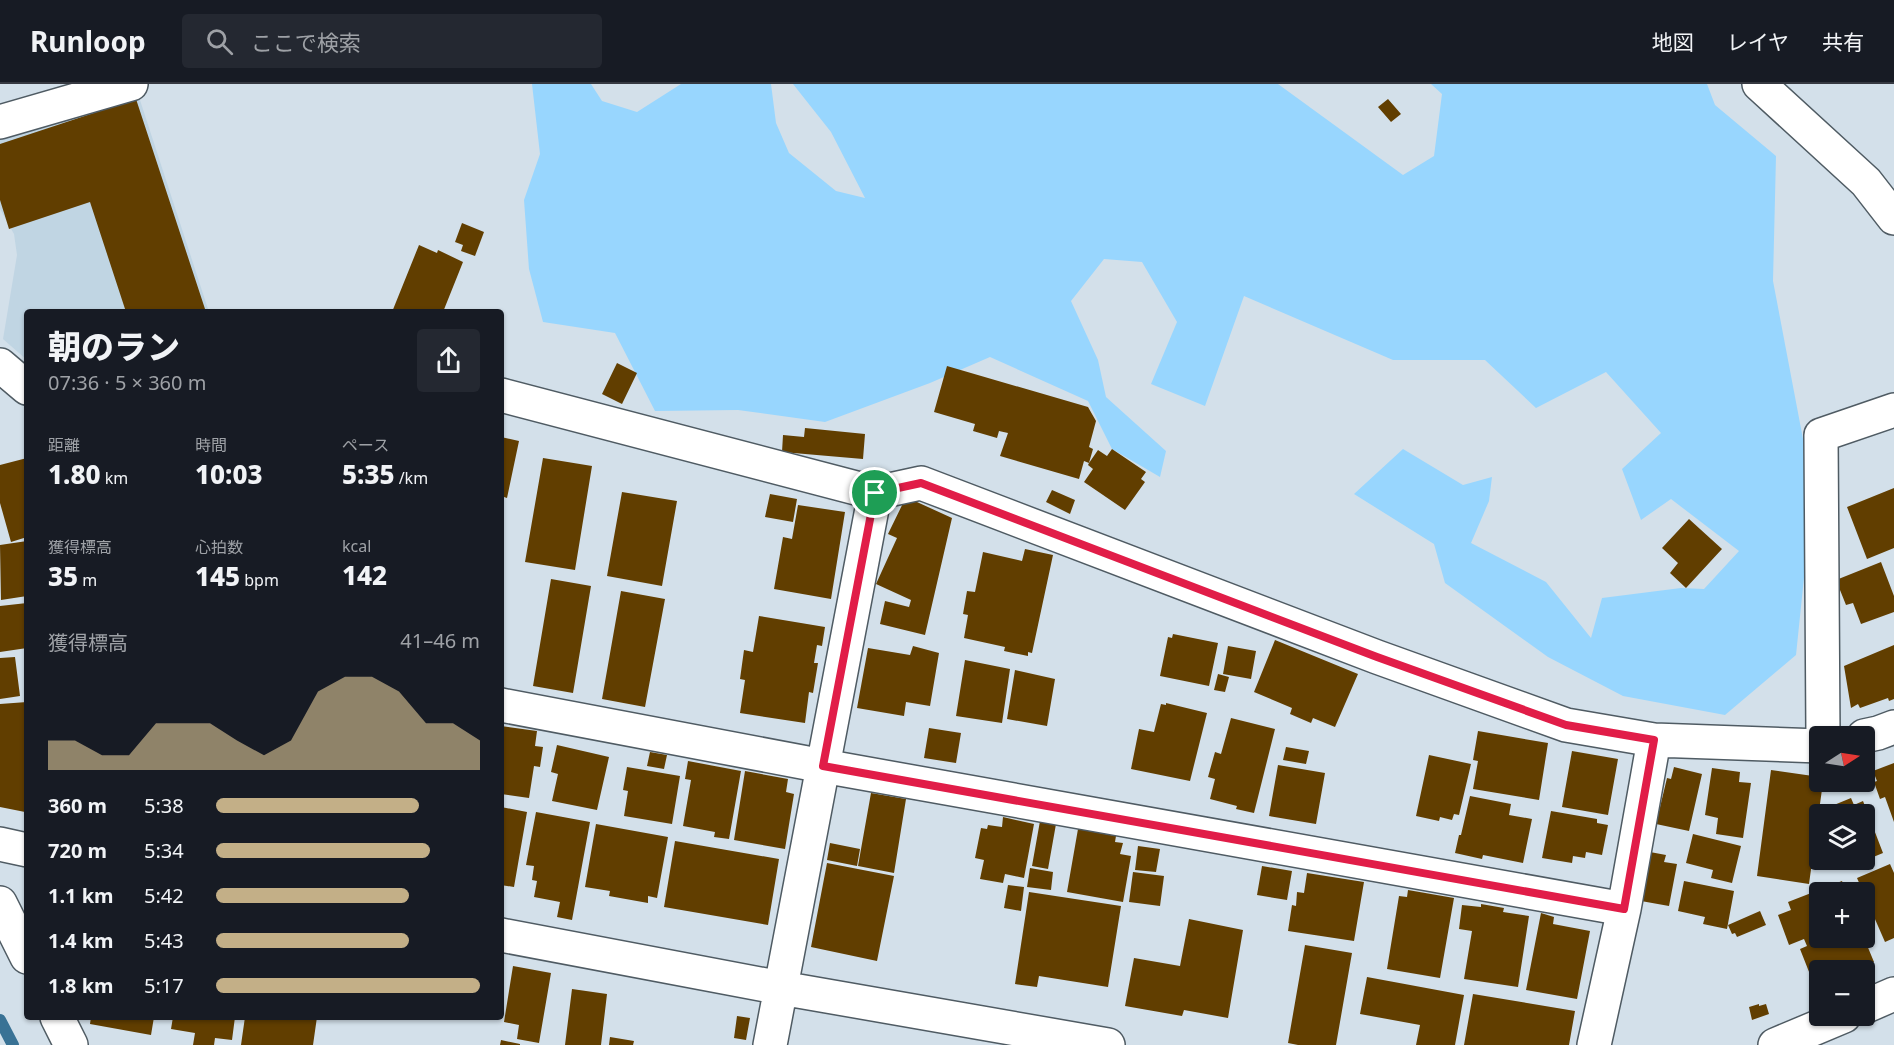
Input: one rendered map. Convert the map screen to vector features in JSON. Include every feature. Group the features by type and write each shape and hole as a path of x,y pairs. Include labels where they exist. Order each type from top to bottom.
{"street":[{"path":"0,122 131,84"},
{"path":"1759,84 1866,182 1894,218"},
{"path":"0,365 24,385"},
{"path":"504,396 875,493 921,483 1377,657 1566,725 1654,740 1809,746"},
{"path":"1823,726 1821,435 1894,410"},
{"path":"770,1045 875,493"},
{"path":"504,706 823,766 1624,909"},
{"path":"1875,734 1894,727"},
{"path":"1594,1045 1624,909 1654,740"},
{"path":"0,844 24,849"},
{"path":"0,903 24,951"},
{"path":"504,936 781,988 1108,1045"},
{"path":"1875,1002 1894,994"},
{"path":"58,1020 71,1045"},
{"path":"1775,1045 1820,1026"}],"shaded area":[{"path":"532,84 591,84 602,101 637,112 681,84 771,84 776,123 789,153 836,191 865,198 831,132 793,84 1278,84 1403,175 1434,156 1442,94 1431,84 1707,84 1715,105 1776,156 1773,281 1803,439 1808,539 1796,655 1725,715 1623,696 1548,657 1445,583 1434,544 1354,494 1403,449 1463,485 1492,477 1489,501 1471,543 1546,582 1591,638 1602,598 1681,588 1704,589 1739,551 1671,499 1641,520 1622,469 1661,433 1606,372 1536,408 1485,360 1393,360 1244,296 1205,406 1151,384 1177,322 1142,262 1104,259 1071,301 1098,360 1106,397 1166,451 1160,477 1112,449 1088,401 990,357 930,383 825,422 738,410 655,411 615,333 543,322 529,269 524,200 540,154"},
{"path":"138,94 208,309 24,309 24,357 3,339 17,255 14,234 0,209 0,135"}],"building":[{"path":"136,99 205,309 125,309 90,202 9,229 0,200 0,144"},
{"path":"1388,99 1401,114 1391,122 1378,107"},
{"path":"462,223 484,232 475,256 461,251 463,245 455,242"},
{"path":"419,245 437,253 438,250 463,262 444,309 393,309"},
{"path":"617,363 637,373 622,404 602,394"},
{"path":"947,366 1088,407 1096,421 1089,447 1093,449 1089,463 1084,461 1079,479 1000,456 1008,433 999,431 997,438 973,431 975,424 934,412"},
{"path":"805,428 865,434 863,459 782,452 783,435 804,437"},
{"path":"504,438 519,441 507,498 504,497"},
{"path":"1112,449 1146,472 1141,479 1145,482 1125,510 1084,482 1093,469 1088,465 1098,450 1107,456"},
{"path":"543,458 592,466 575,570 525,562"},
{"path":"24,459 24,538 11,542 0,503 0,465"},
{"path":"1894,488 1894,548 1867,559 1847,507"},
{"path":"1052,490 1075,500 1070,514 1046,502"},
{"path":"622,492 677,501 662,586 607,576"},
{"path":"770,494 797,499 793,522 765,517"},
{"path":"906,497 952,518 925,635 880,624 885,601 909,607 911,600 876,584 897,538 888,534"},
{"path":"798,505 845,512 831,599 774,589 783,537 792,539"},
{"path":"1689,519 1722,549 1686,588 1670,573 1678,563 1662,548"},
{"path":"24,541 24,596 1,600 0,545"},
{"path":"1025,549 1053,555 1032,653 1028,652 1028,656 1004,651 1005,647 964,638 968,615 963,614 967,591 975,592 983,552 1022,561"},
{"path":"1881,562 1894,596 1894,612 1861,624 1853,603 1846,605 1836,580"},
{"path":"551,579 591,586 573,693 533,686"},
{"path":"621,591 665,599 645,707 602,699"},
{"path":"24,603 24,648 0,652 0,606"},
{"path":"759,616 825,627 822,646 817,645 814,663 818,663 813,693 809,692 805,723 740,713 745,680 740,679 744,650 753,652"},
{"path":"1173,634 1218,643 1209,686 1160,676 1168,637 1172,638"},
{"path":"1275,640 1358,674 1335,727 1313,718 1311,723 1290,714 1292,708 1254,692"},
{"path":"1894,645 1894,699 1889,701 1888,698 1860,708 1858,704 1851,708 1844,666"},
{"path":"913,646 939,653 930,706 906,702 904,716 857,708 868,648 910,655"},
{"path":"1228,646 1256,651 1251,679 1223,674"},
{"path":"15,657 20,696 0,699 0,658"},
{"path":"965,660 1010,669 1002,723 956,716"},
{"path":"1015,670 1055,679 1047,726 1007,719"},
{"path":"1218,674 1229,677 1225,692 1214,690"},
{"path":"24,702 24,812 0,807 0,704"},
{"path":"1166,703 1207,713 1190,781 1131,769 1139,729 1154,732 1161,704 1166,705"},
{"path":"1231,718 1275,729 1254,813 1210,799 1215,779 1208,777 1215,752 1221,754"},
{"path":"504,726 537,731 535,746 543,747 540,767 534,766 529,798 504,794"},
{"path":"929,728 961,733 956,763 924,758"},
{"path":"1478,731 1548,743 1539,800 1473,789 1478,761 1473,760"},
{"path":"557,745 609,757 597,810 552,801 558,774 551,772"},
{"path":"1286,747 1309,751 1306,764 1283,760"},
{"path":"1572,751 1618,759 1608,815 1562,807"},
{"path":"650,752 667,755 664,769 647,766"},
{"path":"1429,755 1471,764 1459,815 1454,814 1452,820 1440,817 1439,821 1416,816"},
{"path":"688,761 741,771 729,839 714,837 715,832 683,826 691,780 685,779"},
{"path":"1894,763 1894,822 1885,797 1880,799 1875,785 1877,781 1875,770"},
{"path":"1278,765 1325,773 1316,824 1269,816"},
{"path":"627,767 680,776 672,824 624,816 628,791 623,790"},
{"path":"1674,767 1702,774 1689,831 1656,824 1667,778 1671,779"},
{"path":"1712,768 1740,772 1739,782 1751,783 1743,838 1716,834 1718,818 1705,815"},
{"path":"1771,770 1809,775 1809,792 1822,792 1820,804 1809,804 1809,870 1811,870 1809,884 1757,876"},
{"path":"745,771 788,779 786,792 794,794 785,849 734,840"},
{"path":"871,793 906,799 894,873 858,866"},
{"path":"1470,796 1511,804 1509,815 1532,819 1523,863 1483,855 1482,859 1455,853"},
{"path":"1851,798 1854,804 1836,804"},
{"path":"504,808 527,812 514,887 504,885"},
{"path":"1551,811 1597,819 1597,823 1608,825 1602,855 1586,852 1585,858 1573,856 1572,863 1542,858"},
{"path":"536,812 590,822 572,920 557,917 560,902 534,897 537,881 532,880 534,866 526,865"},
{"path":"1003,817 1034,824 1024,878 1005,874 1003,883 980,879 984,860 975,858 981,828 987,829 988,825 1002,827"},
{"path":"1040,821 1056,824 1048,869 1032,866"},
{"path":"596,824 668,837 657,898 648,896 648,903 609,896 610,891 585,887"},
{"path":"1078,829 1116,836 1115,842 1123,843 1120,854 1131,856 1123,902 1067,892"},
{"path":"1875,832 1883,853 1875,856"},
{"path":"1693,834 1741,846 1732,883 1711,878 1713,870 1686,863"},
{"path":"675,841 779,859 768,925 664,907"},
{"path":"830,843 860,849 857,866 827,860"},
{"path":"1138,846 1160,849 1156,872 1135,870"},
{"path":"1650,852 1666,855 1664,862 1677,864 1669,906 1641,901"},
{"path":"827,863 894,876 877,961 811,947"},
{"path":"1890,864 1894,873 1894,938 1885,942 1875,919 1875,882 1859,882 1857,878"},
{"path":"1262,866 1292,871 1287,900 1257,895"},
{"path":"1030,868 1053,872 1051,890 1027,887"},
{"path":"1133,872 1164,876 1160,906 1129,902"},
{"path":"1307,873 1364,882 1354,941 1288,931 1292,905 1296,906 1297,892 1304,893"},
{"path":"1684,881 1734,891 1727,929 1703,924 1705,917 1678,911"},
{"path":"1008,885 1024,887 1021,911 1004,908"},
{"path":"1408,890 1454,898 1440,978 1387,969 1399,896 1407,897"},
{"path":"1029,892 1121,906 1108,987 1039,976 1037,987 1015,984"},
{"path":"1809,894 1809,948 1868,948 1873,960 1809,960 1809,972 1800,949 1807,946 1804,939 1789,945 1778,915 1791,910 1788,902"},
{"path":"1481,904 1504,908 1503,912 1529,916 1518,987 1464,979 1472,931 1459,929 1462,905 1481,907"},
{"path":"1760,911 1766,925 1737,937 1735,933 1732,934 1728,925"},
{"path":"1541,913 1554,917 1553,924 1590,931 1577,999 1526,990"},
{"path":"1189,919 1243,930 1228,1018 1184,1010 1182,1016 1125,1006 1134,958 1180,966"},
{"path":"1305,945 1352,953 1336,1045 1288,1043"},
{"path":"513,966 551,973 539,1043 517,1039 519,1025 504,1022"},
{"path":"1367,977 1464,995 1455,1045 1416,1045 1420,1025 1360,1014"},
{"path":"572,989 607,994 601,1045 565,1045"},
{"path":"1473,994 1575,1011 1569,1045 1464,1045"},
{"path":"1759,1004 1759,1006 1766,1004 1769,1014 1752,1020 1749,1007"},
{"path":"737,1016 750,1018 746,1040 734,1038"},
{"path":"91,1020 154,1020 151,1035 90,1024"},
{"path":"172,1020 235,1020 232,1040 215,1038 214,1045 193,1045 195,1033 171,1029"},
{"path":"245,1020 317,1020 313,1045 241,1045"},
{"path":"610,1037 634,1041 633,1045 609,1045"},
{"path":"501,1040 520,1044 520,1045 500,1045"}],"waterway":[{"path":"0,1020 13,1045"}],"route":[{"path":"921,483 1377,657 1566,725 1654,740 1624,909 823,766 875,493 921,483"}]}
